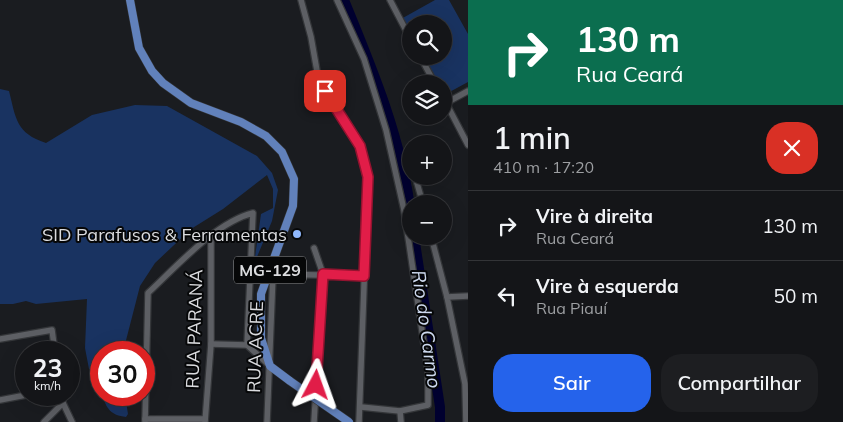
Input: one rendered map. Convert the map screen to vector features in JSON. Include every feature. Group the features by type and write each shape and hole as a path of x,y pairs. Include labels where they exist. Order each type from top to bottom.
{"main road":[{"name":"MG-129","path":"130,0 139,48 152,71 163,83 191,103 241,122 266,136 282,152 294,179 293,206 261,294 260,338 270,366"},
{"path":"270,366 349,422"}],"street":[{"path":"301,0 311,37 317,71 325,91 360,146 368,177 359,422"},
{"path":"337,0 364,59 386,130 404,210 428,371 428,405 400,411 361,407"},
{"path":"390,0 402,23"},
{"path":"452,98 468,91"},
{"path":"452,114 468,145"},
{"path":"205,421 145,421 148,293 212,236 241,216 253,213 247,345"},
{"name":"RUA PARANÁ","path":"205,421 211,344 212,236"},
{"path":"433,245 447,297 465,384 466,422"},
{"path":"314,248 323,274 314,422"},
{"name":"RUA ACRE","path":"267,422 274,274 323,274"},
{"path":"323,274 364,276"},
{"path":"447,297 468,296"},
{"path":"0,339 52,330 54,341"},
{"path":"211,344 247,345 270,366"},
{"path":"0,400 15,397"},
{"path":"44,422 60,406"},
{"path":"64,406 72,422"},
{"path":"400,411 401,422"}],"shaded area":[{"path":"435,0 449,0 468,34 468,82 452,91 452,75 433,75 427,65 452,65 452,15 408,15"},
{"path":"0,89 9,91 16,117 23,130 46,143 92,115 135,105 167,106 257,156 272,173 278,190 272,221 254,264 261,214 273,208 273,189 267,175 223,209 191,229 155,263 140,286 126,341 90,341 90,369 85,348 87,299 36,304 26,301 0,304"},
{"path":"107,406 127,406 128,414 126,417 116,415"}],"waterway":[{"name":"Rio do Carmo","path":"344,0 385,106 401,160 408,195"},
{"name":"Rio do Carmo","path":"415,245 440,407 440,422"}],"place":[{"name":"SID Parafusos & Ferramentas","path":"297,234"}],"route":[{"path":"316,385 323,274 364,276 368,177 360,146 325,91"}]}
